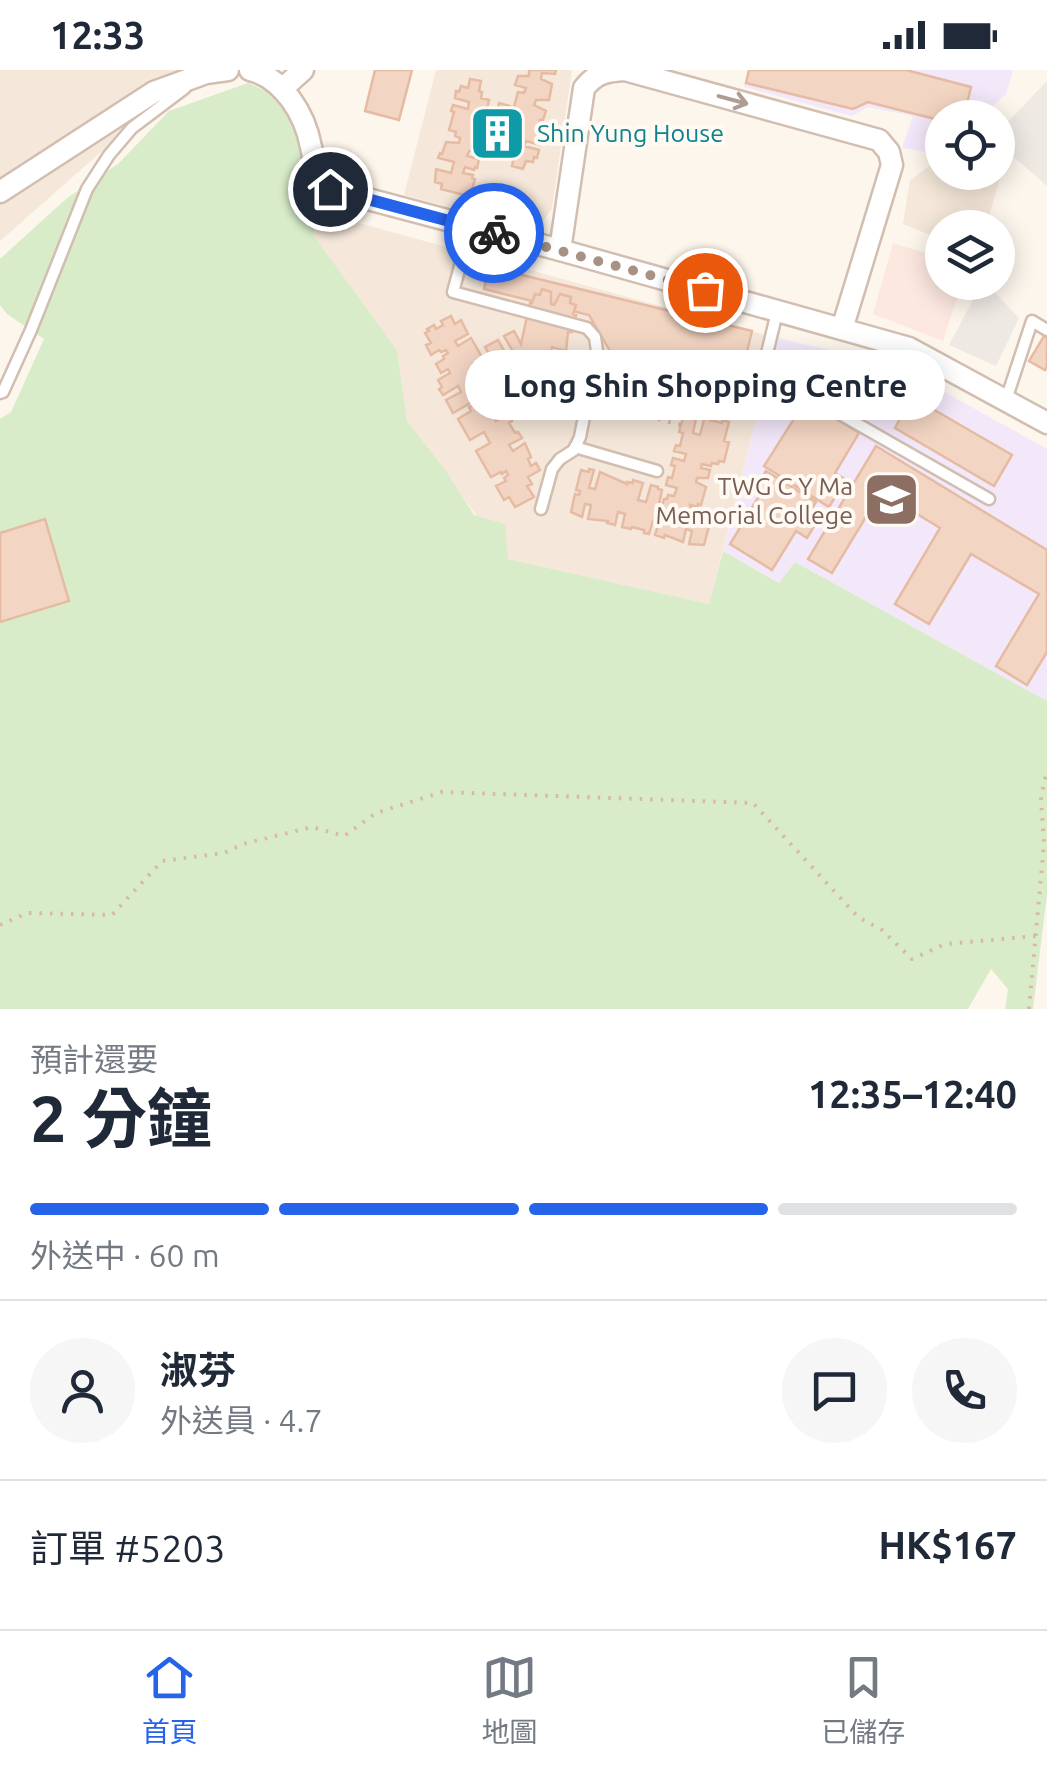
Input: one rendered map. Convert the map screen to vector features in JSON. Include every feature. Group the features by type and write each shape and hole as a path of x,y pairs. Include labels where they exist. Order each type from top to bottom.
{"street":[{"path":"250,70 269,76 282,88 306,128 319,180 330,189 909,348 1047,423"},
{"path":"282,88 303,70"},
{"path":"560,250 584,88 605,71 624,70 879,140 889,152 892,164 842,328"},
{"path":"0,192 154,92 217,72"}],"lane":[{"path":"0,393 31,330 87,189 109,155 132,128 217,72"},
{"path":"470,226 453,292 587,328 595,338 597,351 580,436 575,448 552,469 541,510"},
{"path":"738,390 756,394 778,311"},
{"path":"1006,400 1032,321 1047,330"},
{"path":"763,370 989,499"},
{"path":"575,448 657,470"}],"path":[{"path":"603,404 614,358"},
{"path":"660,419 672,376"},
{"path":"547,381 546,390 681,424"},
{"path":"1029,1009 1044,844 1041,797 1047,770"},
{"path":"0,924 27,913 112,915 162,861 224,853 243,844 312,827 344,836 376,814 442,792 752,803 858,918 882,930 912,959 945,944 1036,936"}],"shaded area":[{"path":"0,70 194,70 0,241"},
{"path":"436,70 572,70 552,209 536,230 404,195"},
{"path":"748,70 1013,70 1006,94 999,100 925,100 925,152 902,148 913,116 868,107 852,116 744,87"},
{"path":"1047,81 1047,186 1015,158 1015,114"},
{"path":"925,169 925,190 997,190 991,210 925,210 925,233 903,224 910,180"},
{"path":"319,212 777,338 709,604 508,559 407,421 397,350 312,235"},
{"path":"893,243 925,253 925,300 956,300 943,341 873,314"},
{"path":"973,300 1002,300 1019,318 996,366 949,345"},
{"name":"TWG C Y Ma Memorial College","path":"777,338 896,365 1047,449 1047,701 795,562 780,583 723,551"}],"green space":[{"path":"248,83 275,95 297,129 305,171 319,212 313,235 397,350 407,421 474,515 505,524 508,559 709,604 723,551 779,583 795,562 1047,701 1047,894 1033,1009 1005,1009 1008,989 991,969 968,1009 0,1009 0,622 69,600 45,520 0,533 0,419 11,412 44,339 0,305 0,259 67,198 118,164 169,111"}],"building":[{"path":"375,70 412,70 399,120 365,111"},
{"name":"Shin Yung House","path":"529,70 556,70 555,74 542,73 541,79 552,84 549,100 536,100 534,105 546,111 538,127 542,128 541,145 526,141 524,146 539,150 537,158 526,161 523,169 512,166 514,156 503,150 503,137 495,139 493,147 474,142 467,156 479,159 477,168 465,167 463,173 475,179 471,193 468,196 441,189 442,184 435,182 436,169 451,173 454,162 438,158 446,142 459,143 460,138 449,130 453,105 468,109 469,102 455,98 456,91 461,86 468,88 470,79 481,81 481,98 489,100 487,109 493,116 499,103 513,110 518,92 524,93 526,88 515,85 518,76 529,76"},
{"path":"749,70 906,70 971,87 968,100 925,100 925,116 868,102 853,109 746,83"},
{"path":"489,267 752,331 732,413 678,400 683,379 617,363 589,315 484,289"},
{"path":"542,289 551,292 551,304 560,294 571,297 570,303 576,305 566,351 552,347 551,354 565,357 561,370 552,382 541,379 541,369 530,366 533,371 524,376 516,362 509,366 517,380 504,387 501,382 490,386 486,377 482,379 486,386 473,398 479,407 495,398 499,404 502,402 506,409 493,416 496,421 509,414 509,423 522,438 509,445 513,451 525,443 531,466 536,463 540,470 528,477 532,484 527,486 534,497 515,507 509,497 504,500 496,486 506,481 506,471 491,477 476,451 490,443 484,432 470,440 458,419 471,411 472,402 453,413 446,400 461,392 458,386 443,395 439,389 442,387 438,380 450,373 448,369 441,373 436,364 448,353 439,350 431,355 426,345 431,343 425,333 434,325 436,329 443,325 441,321 451,316 455,324 461,320 468,334 455,341 458,346 471,338 483,359 473,364 479,374 495,365 485,347 498,340 506,354 512,350 504,336 514,331 521,344 530,303"},
{"path":"1044,336 1047,338 1045,370 1029,361"},
{"path":"912,397 1012,455 994,486 895,428"},
{"path":"806,400 859,433 835,473 846,480 829,507 764,466"},
{"path":"688,412 697,414 693,433 700,435 705,416 729,422 724,462 702,464 701,468 710,470 708,478 697,478 696,482 706,487 701,505 690,505 691,510 709,515 704,545 689,544 692,531 686,529 683,542 655,535 659,522 653,521 649,534 622,527 625,514 618,512 615,525 588,519 591,505 585,504 582,517 571,512 575,494 580,491 576,490 581,470 589,469 594,470 589,488 595,489 600,472 627,484 633,480 643,483 638,500 646,502 651,485 658,487 662,490 658,509 661,510 664,499 674,496 677,488 666,485 668,477 672,478 673,458 684,461 686,454 674,451 676,445 680,446 683,433 679,432"},
{"path":"876,446 1047,550 1047,652 1027,685 996,666 1039,594 971,554 929,624 895,604 940,528 881,492 832,573 808,559"},
{"path":"766,471 816,502 806,518 816,523 807,538 796,531 772,570 730,544 759,496 753,492"},
{"path":"45,519 69,601 0,622 0,533"}],"way so far":[{"path":"494,233 705,290"}],"place":[{"name":"Shin Yung House","path":"498,133"},
{"name":"Long Shin Shopping Centre","path":"705,290"},
{"name":"TWG C Y Ma Memorial College","path":"892,500"}],"route":[{"path":"330,189 494,233"}]}
